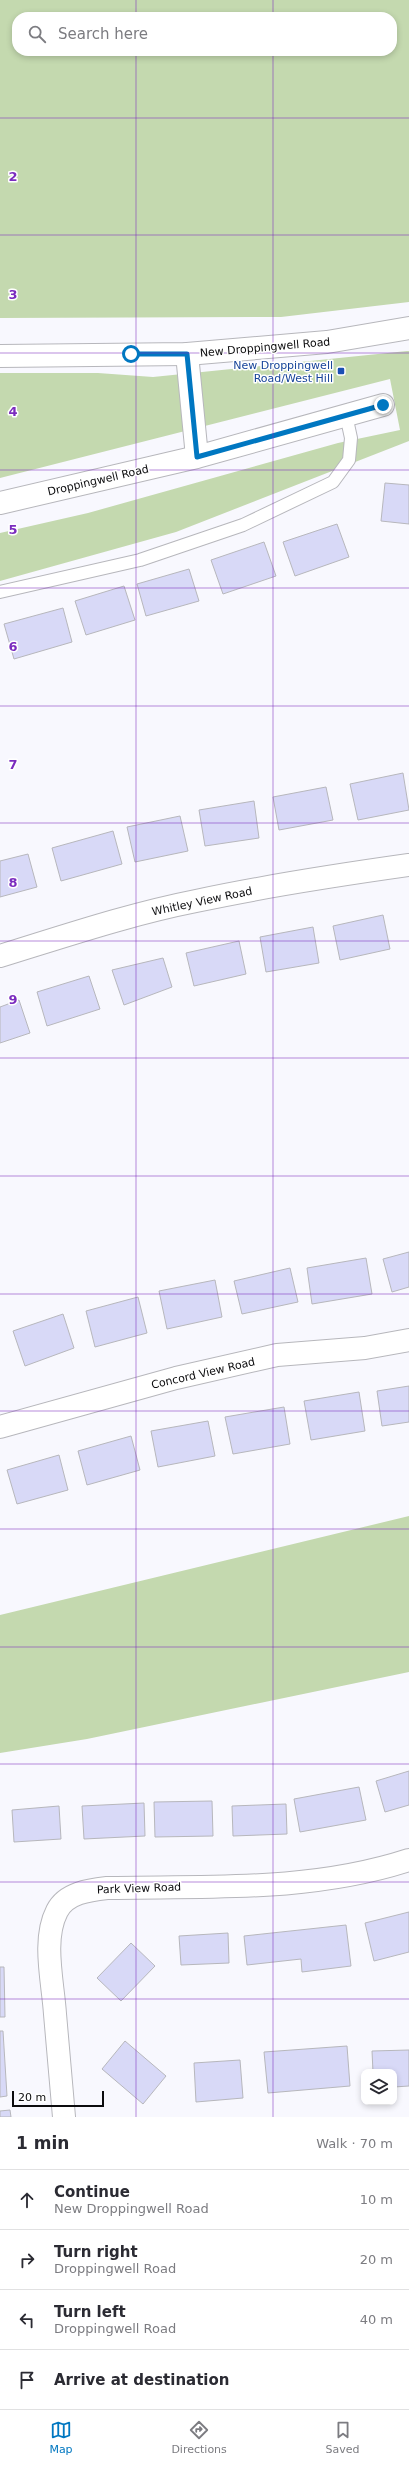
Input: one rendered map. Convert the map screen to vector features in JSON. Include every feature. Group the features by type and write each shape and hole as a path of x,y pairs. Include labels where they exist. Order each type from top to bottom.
{"street":[{"name":"New Droppingwell Road","path":"0,356 187,354 327,342 409,328"},
{"path":"187,354 197,457"},
{"name":"Droppingwell Road","path":"0,504 197,457 383,405"},
{"name":"Whitley View Road","path":"0,956 103,924 195,901 409,865"},
{"name":"Concord View Road","path":"0,1427 176,1378 277,1356 364,1348 409,1340"},
{"name":"Park View Road","path":"64,2117 50,1955 51,1928 57,1910 70,1897 84,1891 107,1888 285,1885 334,1880 382,1869 409,1860"}],"lane":[{"path":"0,592 140,560 243,525 333,482 349,460 351,438 346,416"}],"green space":[{"path":"0,0 409,0 409,302 281,317 0,318"},
{"path":"409,351 409,441 176,532 0,581 0,533 88,513 338,443 400,430 390,379 0,478 0,373 98,373 153,377"},
{"path":"409,1516 409,1672 87,1739 0,1753 0,1615"}],"building":[{"path":"385,483 409,485 409,524 381,521"},
{"path":"337,524 349,557 295,576 283,542"},
{"path":"264,542 276,576 223,594 211,560"},
{"path":"189,569 199,601 146,616 137,584"},
{"path":"124,586 135,620 86,635 75,601"},
{"path":"63,608 72,642 14,659 4,624"},
{"path":"403,773 409,810 358,820 350,784"},
{"path":"326,787 333,820 279,830 273,797"},
{"path":"254,801 259,838 205,846 199,810"},
{"path":"180,816 188,851 135,862 127,827"},
{"path":"113,831 122,864 61,881 52,848"},
{"path":"28,854 37,887 0,897 0,861"},
{"path":"383,915 390,949 340,960 333,926"},
{"path":"313,927 319,963 266,972 260,937"},
{"path":"239,941 246,974 194,986 186,953"},
{"path":"163,958 172,987 124,1005 112,970"},
{"path":"89,976 100,1009 47,1026 37,992"},
{"path":"19,1000 30,1033 0,1043 0,1007"},
{"path":"409,1252 409,1287 392,1292 383,1259"},
{"path":"366,1258 372,1294 312,1304 307,1268"},
{"path":"290,1268 298,1302 242,1314 234,1281"},
{"path":"215,1280 222,1317 167,1329 159,1291"},
{"path":"138,1297 147,1333 95,1347 86,1311"},
{"path":"63,1314 74,1348 25,1366 13,1331"},
{"path":"409,1386 409,1422 382,1426 377,1391"},
{"path":"359,1392 365,1431 311,1440 304,1401"},
{"path":"284,1407 290,1444 233,1454 225,1417"},
{"path":"208,1421 215,1456 158,1467 151,1431"},
{"path":"131,1436 140,1470 87,1485 78,1451"},
{"path":"59,1455 68,1490 17,1504 7,1470"},
{"path":"409,1771 409,1805 385,1812 376,1781"},
{"path":"359,1787 366,1820 300,1832 294,1799"},
{"path":"212,1801 213,1836 155,1837 154,1802"},
{"path":"144,1803 145,1836 84,1839 82,1806"},
{"path":"286,1804 287,1834 233,1836 232,1806"},
{"path":"59,1806 61,1839 14,1842 12,1810"},
{"path":"409,1912 409,1952 374,1961 365,1923"},
{"path":"346,1925 351,1966 302,1972 301,1959 247,1965 244,1936"},
{"path":"228,1933 229,1963 181,1965 179,1936"},
{"path":"131,1943 155,1966 121,2001 97,1978"},
{"path":"0,1967 4,1967 5,2017 0,2017"},
{"path":"0,2031 3,2031 7,2096 0,2097"},
{"path":"125,2041 166,2076 143,2104 102,2069"},
{"path":"347,2046 350,2086 268,2093 264,2052"},
{"path":"409,2050 409,2086 397,2087 397,2069 373,2069 372,2051"},
{"path":"240,2060 243,2098 196,2102 194,2063"},
{"path":"10,2110 11,2117 0,2117 0,2111"}],"place":[{"name":"New Droppingwell Road/West Hill","path":"341,371"}],"route":[{"path":"131,354 187,354 197,457 383,405"}]}
